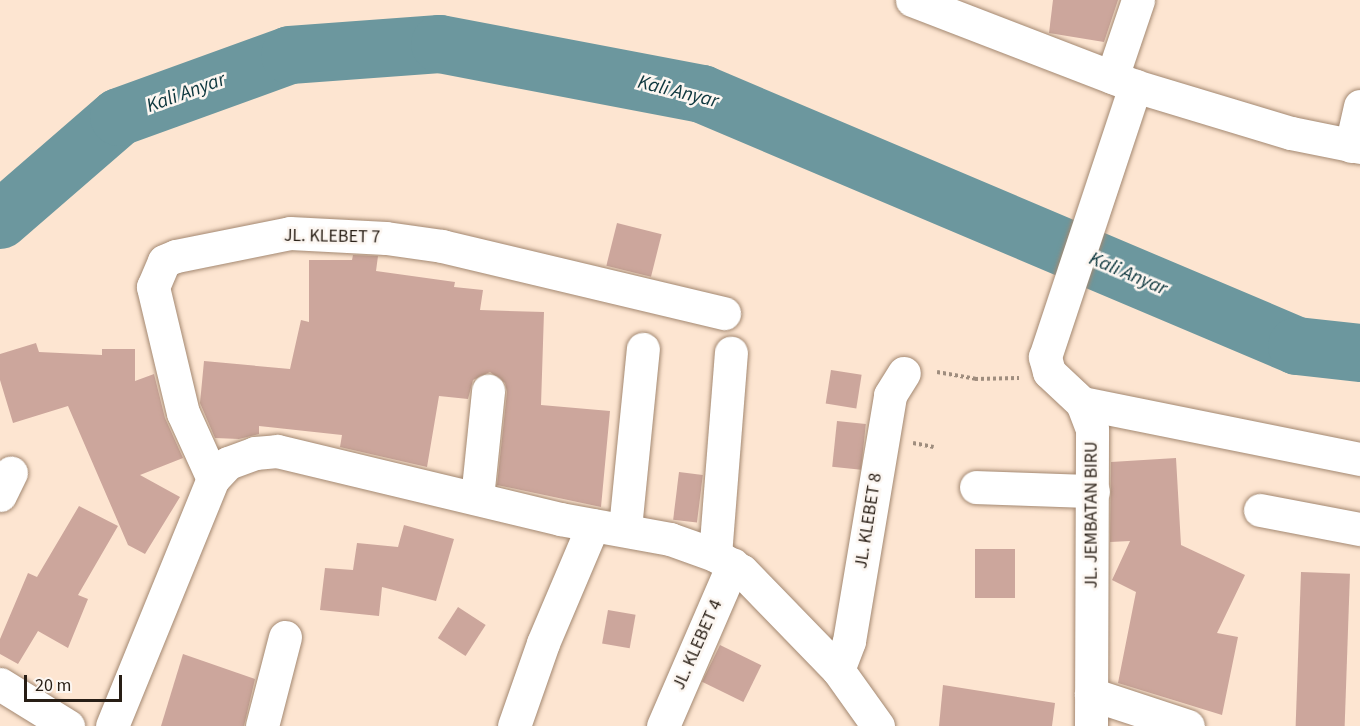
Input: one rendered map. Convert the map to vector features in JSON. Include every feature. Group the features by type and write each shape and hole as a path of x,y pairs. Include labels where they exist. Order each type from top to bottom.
{"street":[{"path":"912,0 1124,82 1291,133 1356,147 1360,106"},
{"path":"1046,366 1055,322 1108,167 1138,0"},
{"name":"JL. KLEBET 7","path":"213,479 180,403 153,287 164,261 176,256 290,233 386,238 442,246 724,313"},
{"path":"625,528 644,349"},
{"name":"JL. KLEBET 4","path":"663,726 724,559 731,353"},
{"name":"JL. JEMBATAN BIRU","path":"1046,366 1082,403 1092,429 1091,726"},
{"name":"JL. KLEBET 8","path":"838,670 849,641 890,394 904,373"},
{"path":"477,498 488,391"},
{"path":"1082,403 1360,459"},
{"path":"112,726 213,479 228,463 255,453 277,452 592,525 625,528 724,559 838,670 878,726"},
{"path":"976,488 1093,491"},
{"path":"1260,510 1360,529"},
{"path":"514,726 543,643 592,525"},
{"path":"262,726 285,637"},
{"path":"0,684 68,726"},
{"path":"1091,694 1188,726"}],"path":[{"path":"904,373 928,370 975,379 1023,378 1046,366"}],"building":[{"path":"1053,0 1118,0 1104,42 1049,33"},
{"path":"617,223 662,234 651,277 606,266"},
{"path":"353,255 378,256 376,271 455,282 454,287 483,290 480,310 544,312 541,405 610,411 601,507 497,485 507,392 505,383 490,372 473,380 468,399 439,396 427,467 340,447 342,435 259,426 259,434 239,439 215,438 200,403 204,361 290,369 301,320 309,322 309,260 352,260"},
{"path":"36,343 39,352 102,355 102,349 135,349 135,381 154,374 165,418 183,458 140,475 180,497 145,554 128,545 68,406 13,423 0,380 0,354"},
{"path":"831,370 862,375 856,408 826,404"},
{"path":"837,421 866,424 861,470 832,467"},
{"path":"1176,458 1181,545 1245,575 1217,633 1238,637 1222,715 1118,683 1136,592 1112,580 1130,541 1110,542 1111,462"},
{"path":"679,472 703,475 697,523 673,520"},
{"path":"79,506 118,526 78,595 88,599 68,648 38,631 18,664 0,654 0,639 28,573 37,577"},
{"path":"404,525 454,539 436,601 382,587 379,616 320,610 325,568 353,570 357,543 398,547"},
{"path":"975,549 1015,549 1015,598 975,598"},
{"path":"1301,572 1350,574 1345,726 1296,726"},
{"path":"458,607 486,625 466,656 438,638"},
{"path":"608,610 636,615 630,648 602,643"},
{"path":"720,645 761,665 743,702 702,682"},
{"path":"183,654 255,679 244,726 161,726"},
{"path":"943,685 1055,703 1052,726 939,726"}],"waterway":[{"name":"Kali Anyar","path":"0,220 119,117 290,55 440,44 702,94 1297,346 1360,353"}]}
